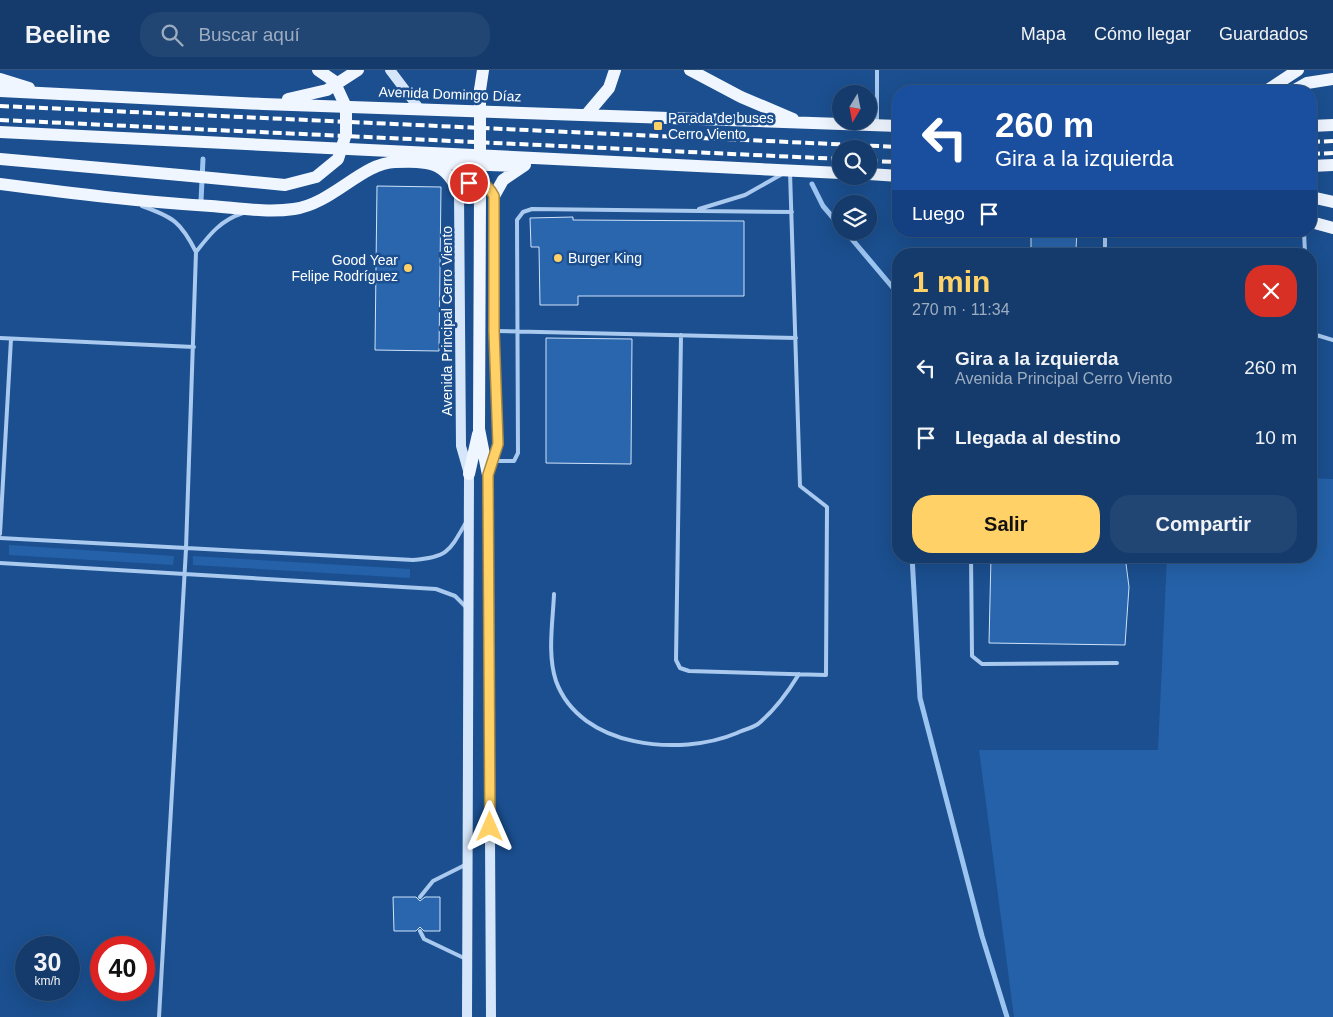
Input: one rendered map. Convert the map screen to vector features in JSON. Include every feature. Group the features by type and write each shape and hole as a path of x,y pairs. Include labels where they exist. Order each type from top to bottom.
{"main road":[{"path":"0,159 285,185 316,177 338,159 346,134 346,107 334,81 318,70"},
{"path":"263,104 327,90 358,70"},
{"path":"484,70 480,90 479,429 488,475"},
{"path":"588,114 609,88 615,70"},
{"path":"690,70 741,97 800,122"},
{"path":"1275,85 1298,70"},
{"path":"0,79 46,94"},
{"path":"1304,85 1333,79"},
{"name":"Avenida Domingo Díaz","path":"0,92 263,104 418,107 832,123"},
{"name":"Avenida Domingo Díaz","path":"878,125 892,126"},
{"path":"1317,126 1333,125"},
{"path":"0,132 832,172"},
{"path":"0,184 126,201 256,209 294,209 321,201 365,172 393,162 521,166 554,158"},
{"path":"433,163 453,178 460,194"},
{"path":"1317,166 1333,165"},
{"path":"494,196 503,180 521,166"},
{"path":"877,175 892,176"},
{"path":"1317,198 1333,202"},
{"path":"1317,224 1333,228"},
{"path":"469,474 479,429"}],"street":[{"path":"390,70 418,107"},
{"path":"460,194 469,183 477,181 485,184 494,196 494,331 498,444 488,475 491,1017"},
{"name":"Avenida Principal Cerro Viento","path":"460,194 461,446 469,474 466,1017"}],"lane":[{"path":"878,70 878,85"},
{"path":"681,335 676,660 680,668 688,672 826,675 827,507 800,486 790,170 745,195 694,210"},
{"path":"126,201 166,215 185,230 196,252 186,549 159,1017"},
{"path":"196,252 212,231 230,218 256,209"},
{"path":"492,461 514,461 518,458 517,220 523,212 532,209 792,212"},
{"path":"494,331 796,338"},
{"path":"1317,336 1325,340 1333,340"},
{"path":"0,338 194,347"},
{"path":"0,534 11,338"},
{"path":"0,538 413,560 437,558 454,544 468,520"},
{"path":"0,563 436,589 455,596 469,610"},
{"path":"971,563 972,656 976,661 982,664 1117,664"},
{"path":"554,594 552,652 556,680 573,711 601,729 638,743 682,746 720,740 757,725 789,690 799,674"},
{"path":"420,897 432,881 467,864"},
{"path":"420,931 424,939 466,959"}],"shaded area":[{"path":"1317,478 1333,479 1333,1017 1014,1017 979,750 1158,750 1167,563 1317,563"},
{"path":"9,545 174,556 173,565 9,555"},
{"path":"193,556 410,569 410,578 193,565"}],"building":[{"name":"Good Year Felipe Rodríguez","path":"377,186 441,187 439,351 375,350"},
{"path":"573,217 573,220 744,221 744,296 578,296 578,305 540,305 539,247 531,247 530,218"},
{"path":"1031,237 1077,237 1076,248 1031,248"},
{"path":"546,338 632,339 631,464 546,463"},
{"path":"991,563 1126,563 1129,587 1125,645 989,643"},
{"path":"393,897 416,897 420,901 425,897 440,897 440,931 424,931 420,927 416,931 394,931"}],"waterway":[{"path":"201,201 203,159"},
{"path":"812,184 823,206 832,216"},
{"path":"853,240 892,287"},
{"path":"912,563 920,698 982,936 1007,1017"}],"railway":[{"path":"0,106 892,147"},
{"path":"0,120 832,159"},
{"path":"1317,142 1333,141"},
{"path":"1317,154 1333,153"},
{"path":"877,161 892,162"}],"place":[{"name":"Parada de buses Cerro Viento","path":"658,126"},
{"name":"Burger King","path":"558,258"},
{"name":"Good Year Felipe Rodríguez","path":"408,268"}],"route":[{"path":"469,183 477,181 485,184 494,196 494,331 498,444 488,475 491,657 490,827"}]}
